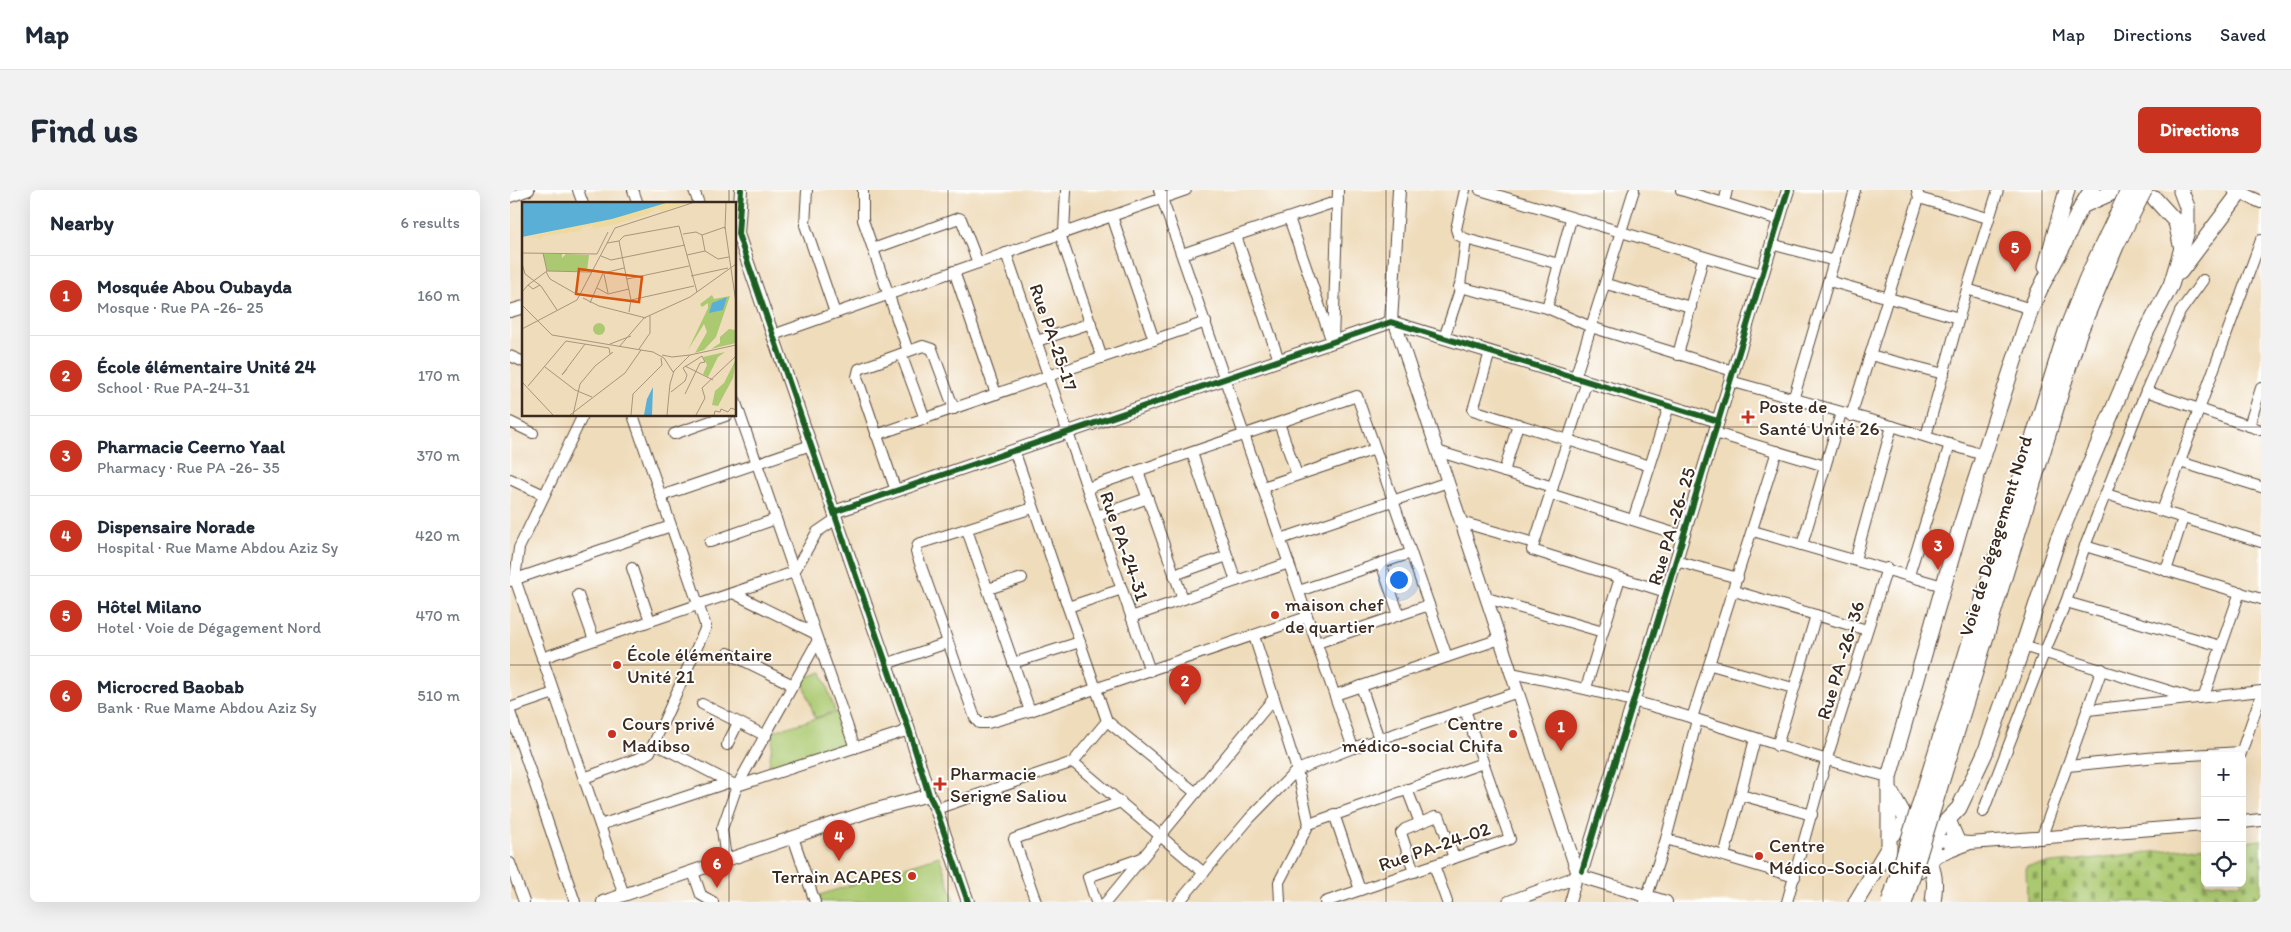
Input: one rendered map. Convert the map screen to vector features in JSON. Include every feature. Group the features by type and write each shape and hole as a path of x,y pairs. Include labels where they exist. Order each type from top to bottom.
{"highway":[{"name":"Voie de Dégagement Nord","path":"1890,902 2067,330 2086,279 2129,190"},
{"name":"Voie de Dégagement Nord","path":"1904,902 2078,335 2116,245 2150,194"}],"main road":[{"path":"2041,283 2067,190"},
{"path":"1927,864 1907,871 1896,866 1888,843 1888,782 1982,455 2030,309 2041,283 2092,190"},
{"path":"2084,204 2118,190"},
{"path":"1856,902 1898,828 1924,831 1948,820 1959,808 1985,753 2023,646 2058,538 2146,332 2170,285 2182,252 2188,219 2185,198 2182,191 2170,197 2135,190"},
{"path":"2170,285 2237,191"},
{"path":"2150,194 2176,222 2182,252"},
{"path":"1888,782 1924,831 1927,864 1935,879 1933,902"},
{"path":"1924,831 1959,808"},
{"path":"1948,820 1964,842"},
{"path":"1864,887 1896,866"}],"street":[{"path":"578,190 582,202"},
{"path":"740,190 737,234 909,730 929,795 936,809 968,902"},
{"path":"806,190 805,225 836,313"},
{"path":"863,190 863,220 889,294 925,419"},
{"path":"1066,190 1062,233 1102,358"},
{"path":"773,335 1112,216 1161,194 1186,190"},
{"path":"1333,342 1338,190"},
{"path":"1398,190 1393,322 1579,876 1570,902"},
{"path":"1465,190 1456,229 1458,235 1466,239 1559,264"},
{"path":"1480,190 1571,219 1762,274"},
{"path":"1634,190 1591,327 1568,440 1532,550 1666,592"},
{"path":"1681,190 1779,220"},
{"path":"1724,203 1728,190"},
{"name":"Rue PA -26- 25","path":"1579,876 1788,190"},
{"path":"1794,400 1855,190"},
{"path":"1926,436 1967,289 1998,190"},
{"path":"510,196 525,191"},
{"path":"2237,191 2261,202"},
{"path":"1161,194 1353,748"},
{"path":"1802,544 1825,466 1870,355 1889,298 1918,194 1988,218"},
{"path":"1182,254 1338,201"},
{"path":"1112,216 1154,340"},
{"path":"873,248 959,218 962,219 978,263"},
{"path":"1289,218 1333,342"},
{"path":"1547,308 1571,219"},
{"path":"1236,236 1279,360"},
{"path":"1444,338 1459,287 1466,239"},
{"path":"2162,511 2261,240"},
{"path":"1771,244 1835,261"},
{"name":"Rue PA-25-17","path":"1006,253 1068,432"},
{"path":"1678,356 1703,258"},
{"path":"954,271 996,394"},
{"path":"1829,280 1959,318"},
{"path":"1983,812 2044,653 2066,602 2085,546 2146,391 2180,312 2203,280"},
{"path":"1606,284 1691,307"},
{"path":"1459,287 1547,308 1591,327 1678,356 1794,400 1892,426 1982,455"},
{"path":"1967,289 2030,309"},
{"path":"510,312 522,308"},
{"path":"876,435 1206,322"},
{"path":"542,658 794,572 817,532 835,515 896,491 1014,450 1393,322 1669,406 1777,451 1825,466"},
{"path":"1037,342 1090,323"},
{"path":"896,491 857,377 859,369 922,346 932,349 954,409"},
{"path":"1490,352 1473,410 1650,466"},
{"path":"1870,355 1944,374"},
{"path":"510,356 522,361"},
{"path":"2249,426 2261,388"},
{"path":"2146,391 2261,430"},
{"path":"1087,488 1357,396 1446,657"},
{"path":"1633,520 1669,406"},
{"path":"737,412 757,464 855,748"},
{"path":"583,416 519,548 512,580 542,658 624,895"},
{"path":"584,778 646,755 654,743 706,627 633,416"},
{"path":"674,434 725,416"},
{"path":"510,422 534,433"},
{"path":"1279,423 1297,475"},
{"path":"1504,472 1518,424"},
{"path":"1855,560 1892,426"},
{"name":"Rue PA-24-31","path":"1068,432 1150,671"},
{"path":"1909,575 1950,444"},
{"path":"661,496 811,445"},
{"path":"1263,487 1375,449"},
{"path":"1014,450 1107,721 1196,793"},
{"path":"1437,451 1504,472 1633,520 1683,536"},
{"path":"1646,899 1666,839 1695,719 1777,451"},
{"path":"1192,453 1236,581"},
{"path":"2180,462 2261,487"},
{"path":"1138,471 1183,599"},
{"path":"510,479 544,495"},
{"path":"1281,539 1448,482"},
{"path":"2106,494 2261,542"},
{"path":"1097,516 1148,498"},
{"path":"1033,508 918,544 916,547 916,552 947,643 974,718 979,723 988,723 1030,711 1307,617"},
{"path":"2166,571 2183,518"},
{"path":"710,542 776,519"},
{"path":"1461,522 1534,543"},
{"path":"512,580 672,526"},
{"path":"967,530 1030,711"},
{"path":"1753,531 1887,568 1943,586"},
{"path":"2085,546 2261,598"},
{"path":"1299,591 1411,553"},
{"path":"1174,574 1227,556"},
{"path":"1676,561 1738,578"},
{"path":"1131,617 1289,563"},
{"path":"1381,563 1399,615"},
{"path":"632,568 650,621"},
{"name":"Rue PA -26- 36","path":"1786,902 1795,877 1826,761 1887,568"},
{"path":"988,589 1022,578"},
{"path":"1586,688 1620,578"},
{"path":"1068,607 1122,589"},
{"path":"1734,591 1867,630"},
{"path":"2204,696 2240,592"},
{"path":"733,593 816,638"},
{"path":"578,595 594,640"},
{"path":"1486,598 1603,632"},
{"path":"2066,602 2222,646"},
{"path":"1317,644 1429,605"},
{"path":"1778,746 1793,688 1816,615"},
{"path":"1254,636 1297,770 1309,824 1279,882 1280,902"},
{"path":"726,860 722,829 732,784 766,736 816,638"},
{"path":"1335,695 1500,639"},
{"path":"1013,663 1080,642"},
{"path":"886,664 947,643"},
{"path":"2023,646 2189,697"},
{"path":"728,653 793,685"},
{"path":"1711,665 1793,688"},
{"path":"2042,839 2102,669"},
{"path":"1511,673 1586,688 1695,719 1888,782"},
{"path":"1361,686 1379,739"},
{"path":"2088,710 2189,697 2261,691"},
{"path":"1179,902 1250,818 1297,770 1353,748 1518,692"},
{"path":"510,708 554,693"},
{"path":"2242,752 2261,695"},
{"path":"1106,902 1274,698"},
{"path":"702,704 766,736"},
{"name":"Rue PA-24-02","path":"1325,902 1510,839 1465,710"},
{"path":"510,712 575,902"},
{"path":"936,809 1073,762 1107,721"},
{"path":"727,745 738,723"},
{"path":"600,825 909,730"},
{"path":"1724,856 1755,738"},
{"path":"654,743 732,784"},
{"path":"2068,766 2157,757 2201,755"},
{"path":"1073,762 1204,872"},
{"path":"1309,824 1483,763"},
{"path":"1407,789 1420,823"},
{"path":"603,902 874,810 929,795"},
{"path":"1741,795 1812,815"},
{"path":"1036,902 1014,839 1120,802"},
{"path":"1334,814 1360,890"},
{"path":"1414,872 1401,833 1405,829 1435,817 1440,818 1454,858"},
{"path":"2246,822 2261,820"},
{"path":"1924,831 1964,842 2042,839 2201,825"},
{"path":"793,838 815,902"},
{"path":"1666,839 1795,877"},
{"path":"1927,864 1964,842"},
{"path":"1096,902 1088,879 1089,876 1144,858"},
{"path":"510,863 524,902"},
{"path":"1434,865 1447,902"},
{"path":"692,872 702,895 713,902"},
{"path":"1509,902 1579,876 1646,899 1666,902"}],"green space":[{"path":"822,672 835,711 815,718 802,679"},
{"path":"838,712 850,746 768,772 774,731"},
{"path":"2261,840 2261,902 2027,902 2026,866 2201,846 2201,887 2246,887 2246,842"},
{"name":"Terrain ACAPES","path":"939,856 955,902 818,902 817,896"}],"cycle path":[{"path":"741,190 738,234 909,730 929,795 936,809 968,902"},
{"path":"1582,871 1788,190"},
{"path":"834,512 1391,322 1718,421"}],"place":[{"name":"Hôtel Milano","path":"2015,272"},
{"name":"Poste de Santé Unité 26","path":"1748,417"},
{"name":"Pharmacie Ceerno Yaal","path":"1938,570"},
{"name":"maison chef de quartier","path":"1275,615"},
{"name":"École élémentaire Unité 21","path":"617,665"},
{"name":"École élémentaire Unité 24","path":"1185,705"},
{"name":"Cours privé Madibso","path":"612,734"},
{"name":"Centre médico-social Chifa","path":"1513,734"},
{"name":"Mosquée Abou Oubayda","path":"1561,751"},
{"name":"Pharmacie Serigne Saliou","path":"940,784"},
{"name":"Centre Médico-Social Chifa","path":"1759,856"},
{"name":"Dispensaire Norade","path":"839,861"},
{"name":"Terrain ACAPES","path":"912,876"},
{"name":"Microcred Baobab","path":"717,888"}]}
